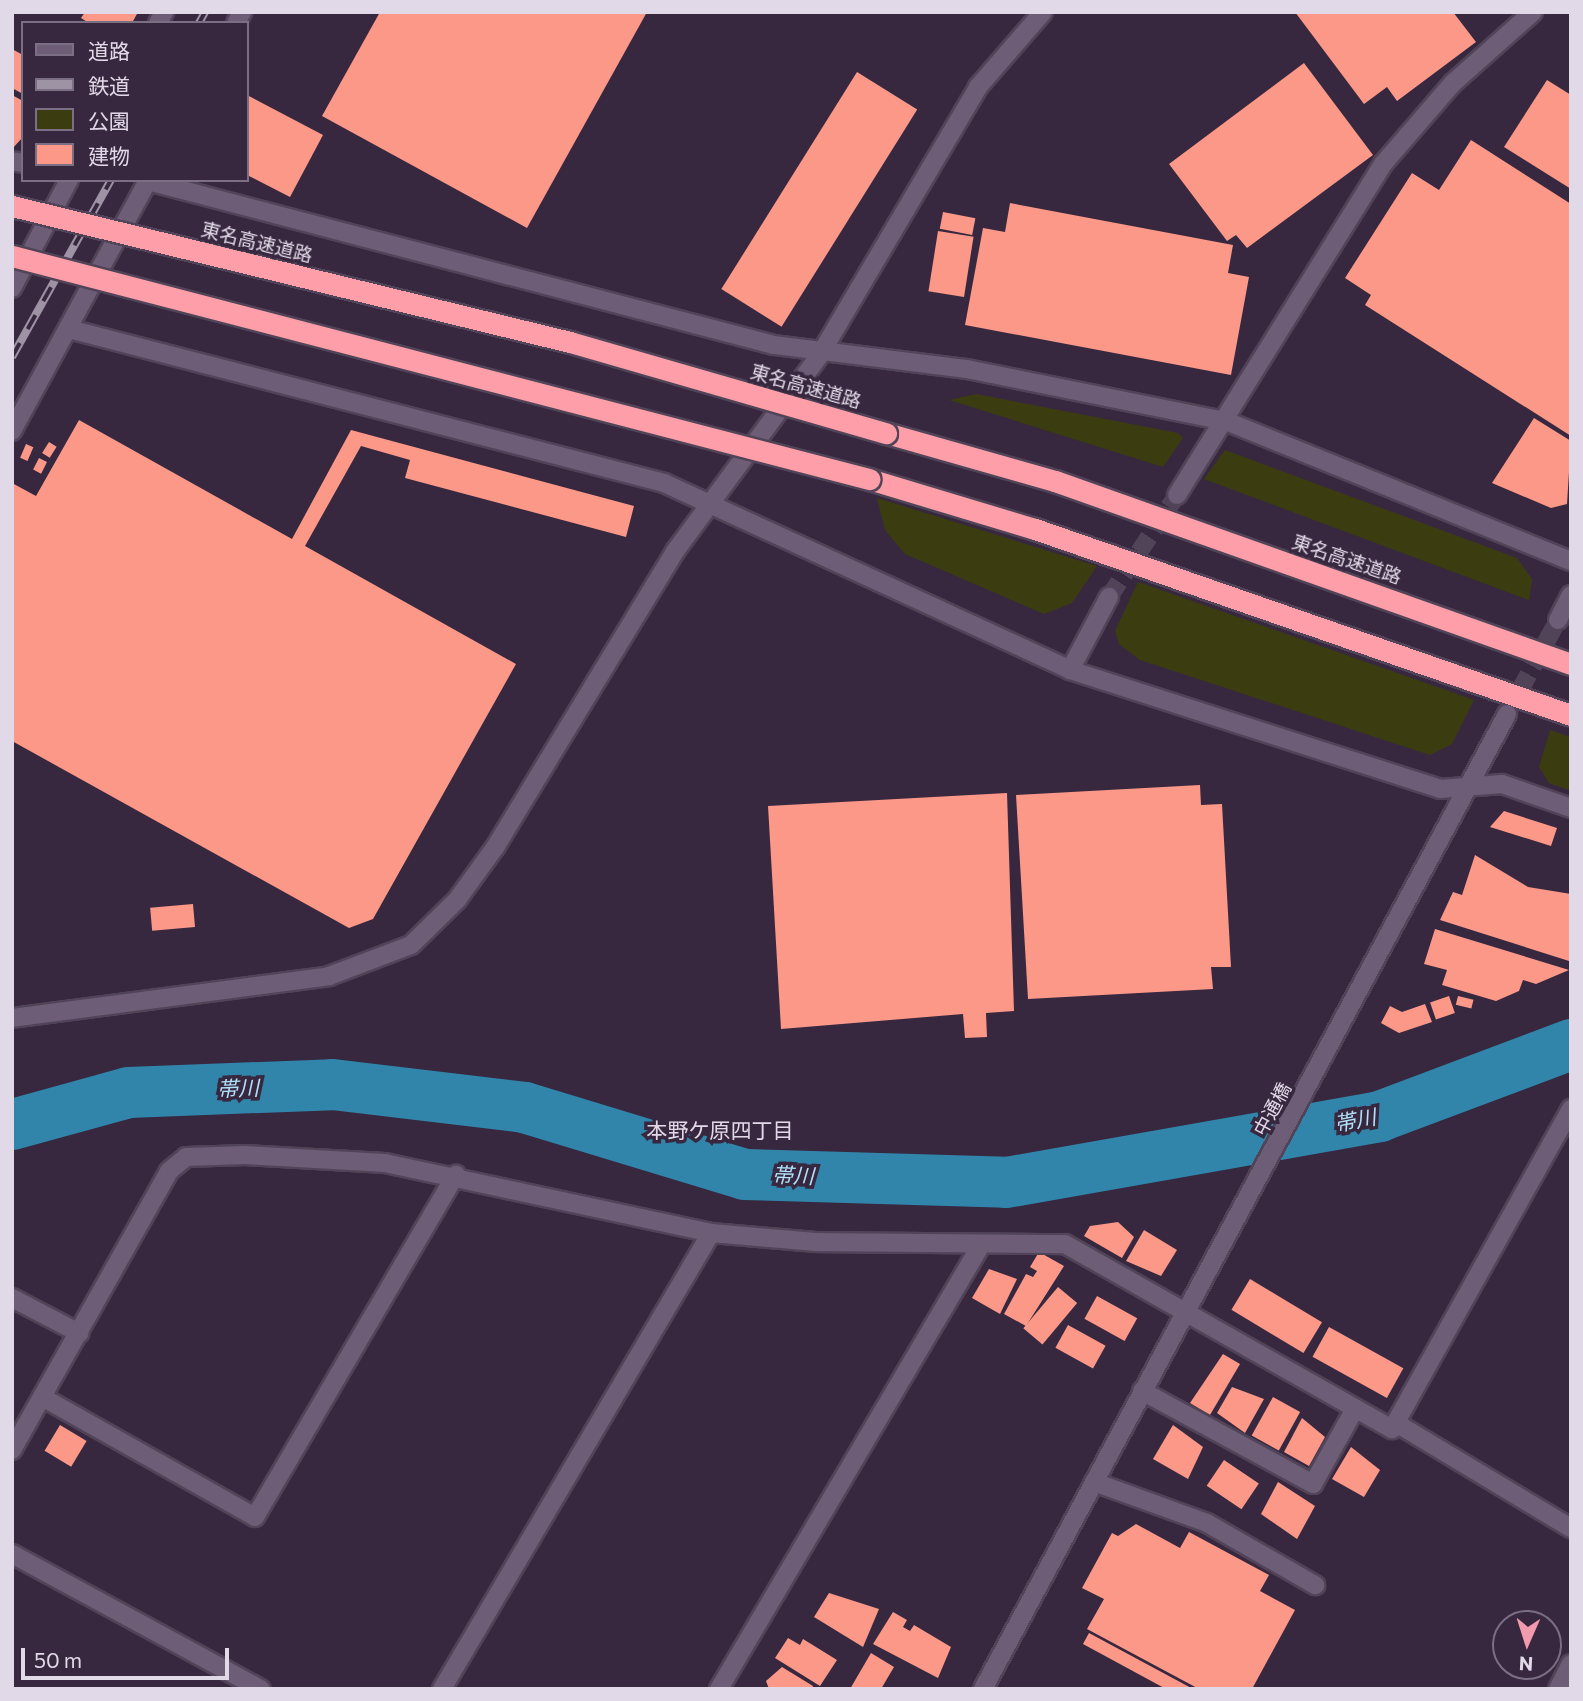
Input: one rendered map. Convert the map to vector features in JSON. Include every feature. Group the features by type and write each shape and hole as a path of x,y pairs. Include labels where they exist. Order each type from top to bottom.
{"highway":[{"name":"東名高速道路","path":"12,206 570,342 1055,481 1571,664"},
{"path":"12,256 869,479 1048,533 1571,715"}],"street":[{"path":"12,1018 328,976 411,945 457,900 496,846 676,551 715,504 821,354 978,87 1043,12"},
{"path":"1177,495 1226,421 1383,164 1453,83 1532,12"},
{"path":"12,288 68,182"},
{"path":"12,431 147,182"},
{"path":"152,182 821,354 967,369 1226,421 1571,561"},
{"path":"69,329 664,483 715,504 1070,670 1440,789 1502,784 1571,808"},
{"path":"1558,620 1571,595"},
{"path":"1070,670 1108,597"},
{"name":"中通橋","path":"983,1689 1507,714"},
{"path":"12,1450 169,1171 186,1157 360,1162 456,1175 711,1233 981,1245 1065,1244 1184,1315 1392,1429 1571,1109"},
{"path":"42,1397 255,1517 456,1175"},
{"path":"442,1689 711,1233"},
{"path":"719,1689 981,1245"},
{"path":"12,1298 79,1333"},
{"path":"1142,1391 1313,1484 1355,1409"},
{"path":"1396,1423 1571,1528"},
{"path":"1094,1482 1206,1523 1315,1585"},
{"path":"12,1554 261,1689"},
{"path":"1558,1689 1571,1664"}],"green space":[{"path":"976,394 1178,433 1183,438 1163,467 949,400"},
{"path":"1225,450 1517,558 1532,579 1529,600 1204,479"},
{"path":"877,498 1097,566 1072,603 1044,614 905,554 885,530"},
{"path":"1138,582 1474,700 1452,744 1430,755 1140,660 1119,644 1115,631"},
{"path":"1550,730 1571,737 1571,791 1549,783 1539,767"}],"building":[{"path":"85,12 138,12 133,21 86,21 81,18"},
{"path":"380,12 647,12 527,228 322,116"},
{"path":"1295,12 1453,12 1476,42 1397,101 1387,87 1364,104"},
{"path":"12,49 21,54 21,93 12,88"},
{"path":"1304,63 1373,155 1247,248 1236,235 1227,241 1169,164"},
{"path":"857,72 917,110 782,327 721,289"},
{"path":"1547,80 1571,95 1571,189 1504,147"},
{"path":"12,95 21,100 21,139 12,149"},
{"path":"248,96 323,135 290,197 248,176"},
{"path":"1471,140 1571,204 1571,436 1365,305 1371,295 1345,278 1412,173 1439,190"},
{"path":"1010,203 1233,245 1228,273 1249,277 1231,375 965,325 983,228 1005,232"},
{"path":"943,212 975,218 972,235 940,229"},
{"path":"938,231 974,237 964,297 928,291"},
{"path":"1534,418 1571,441 1567,504 1551,508 1492,483"},
{"path":"79,420 292,539 351,430 634,506 626,537 405,478 410,460 361,446 305,546 516,664 373,919 349,928 12,741 12,483 36,496"},
{"path":"49,442 57,447 50,458 42,453"},
{"path":"26,444 33,447 28,461 20,458"},
{"path":"39,458 47,462 41,474 33,470"},
{"path":"1200,785 1201,805 1222,804 1231,967 1211,967 1213,989 1028,999 1016,795"},
{"path":"1007,793 1014,1011 986,1013 987,1037 965,1038 963,1014 781,1029 768,806"},
{"path":"1504,811 1557,828 1551,846 1490,827"},
{"path":"1475,855 1528,887 1571,894 1569,961 1440,920 1453,892 1462,895"},
{"path":"193,904 195,927 152,931 150,908"},
{"path":"1435,929 1569,970 1536,984 1523,980 1519,991 1496,1001 1442,985 1447,970 1424,964"},
{"path":"1449,996 1455,1013 1436,1020 1430,1003"},
{"path":"1458,996 1474,1000 1471,1009 1456,1005"},
{"path":"1425,1004 1432,1022 1399,1033 1381,1023 1390,1006 1402,1012"},
{"path":"1118,1222 1134,1237 1122,1258 1084,1236 1090,1226"},
{"path":"1144,1230 1177,1250 1161,1276 1126,1261"},
{"path":"1039,1252 1064,1266 1026,1326 1004,1314 1026,1274 1033,1277 1037,1271 1030,1267"},
{"path":"989,1269 1017,1279 1000,1314 972,1298"},
{"path":"1250,1279 1322,1322 1303,1353 1231,1310"},
{"path":"1058,1287 1077,1303 1042,1344 1023,1328"},
{"path":"1097,1296 1137,1318 1125,1341 1084,1319"},
{"path":"1068,1325 1106,1346 1093,1369 1055,1348"},
{"path":"1329,1327 1403,1368 1387,1398 1313,1357"},
{"path":"1223,1354 1240,1364 1210,1415 1190,1403"},
{"path":"1232,1387 1264,1399 1245,1433 1217,1413"},
{"path":"1273,1397 1300,1412 1279,1451 1252,1435"},
{"path":"1302,1418 1325,1437 1309,1466 1284,1452"},
{"path":"60,1425 87,1441 71,1467 45,1451"},
{"path":"1173,1425 1203,1447 1188,1479 1153,1459"},
{"path":"1351,1447 1380,1470 1364,1497 1332,1479"},
{"path":"1224,1460 1259,1483 1241,1509 1207,1486"},
{"path":"1278,1482 1315,1506 1297,1539 1261,1514"},
{"path":"1136,1524 1180,1548 1189,1532 1269,1575 1260,1591 1295,1610 1252,1689 1199,1689 1087,1629 1104,1599 1082,1588 1112,1533 1118,1536"},
{"path":"829,1593 879,1609 863,1647 814,1617"},
{"path":"893,1612 907,1620 903,1627 910,1631 914,1625 951,1647 938,1678 873,1644"},
{"path":"1089,1633 1193,1689 1166,1689 1083,1644"},
{"path":"788,1638 800,1645 803,1639 837,1660 820,1686 775,1658"},
{"path":"871,1653 894,1667 881,1689 850,1689"},
{"path":"782,1667 813,1686 812,1689 769,1689 766,1681"}],"waterway":[{"name":"帯川","path":"12,1124 128,1092 332,1084 524,1107 744,1174 1006,1182 1379,1116 1571,1044"}],"tunnel":[{"path":"1109,597 1177,495"},
{"path":"1507,714 1558,620"}],"railway":[{"path":"200,21 205,12"},
{"path":"12,357 110,182"}],"district":[{"name":"本野ケ原四丁目","path":"720,1130"}]}
